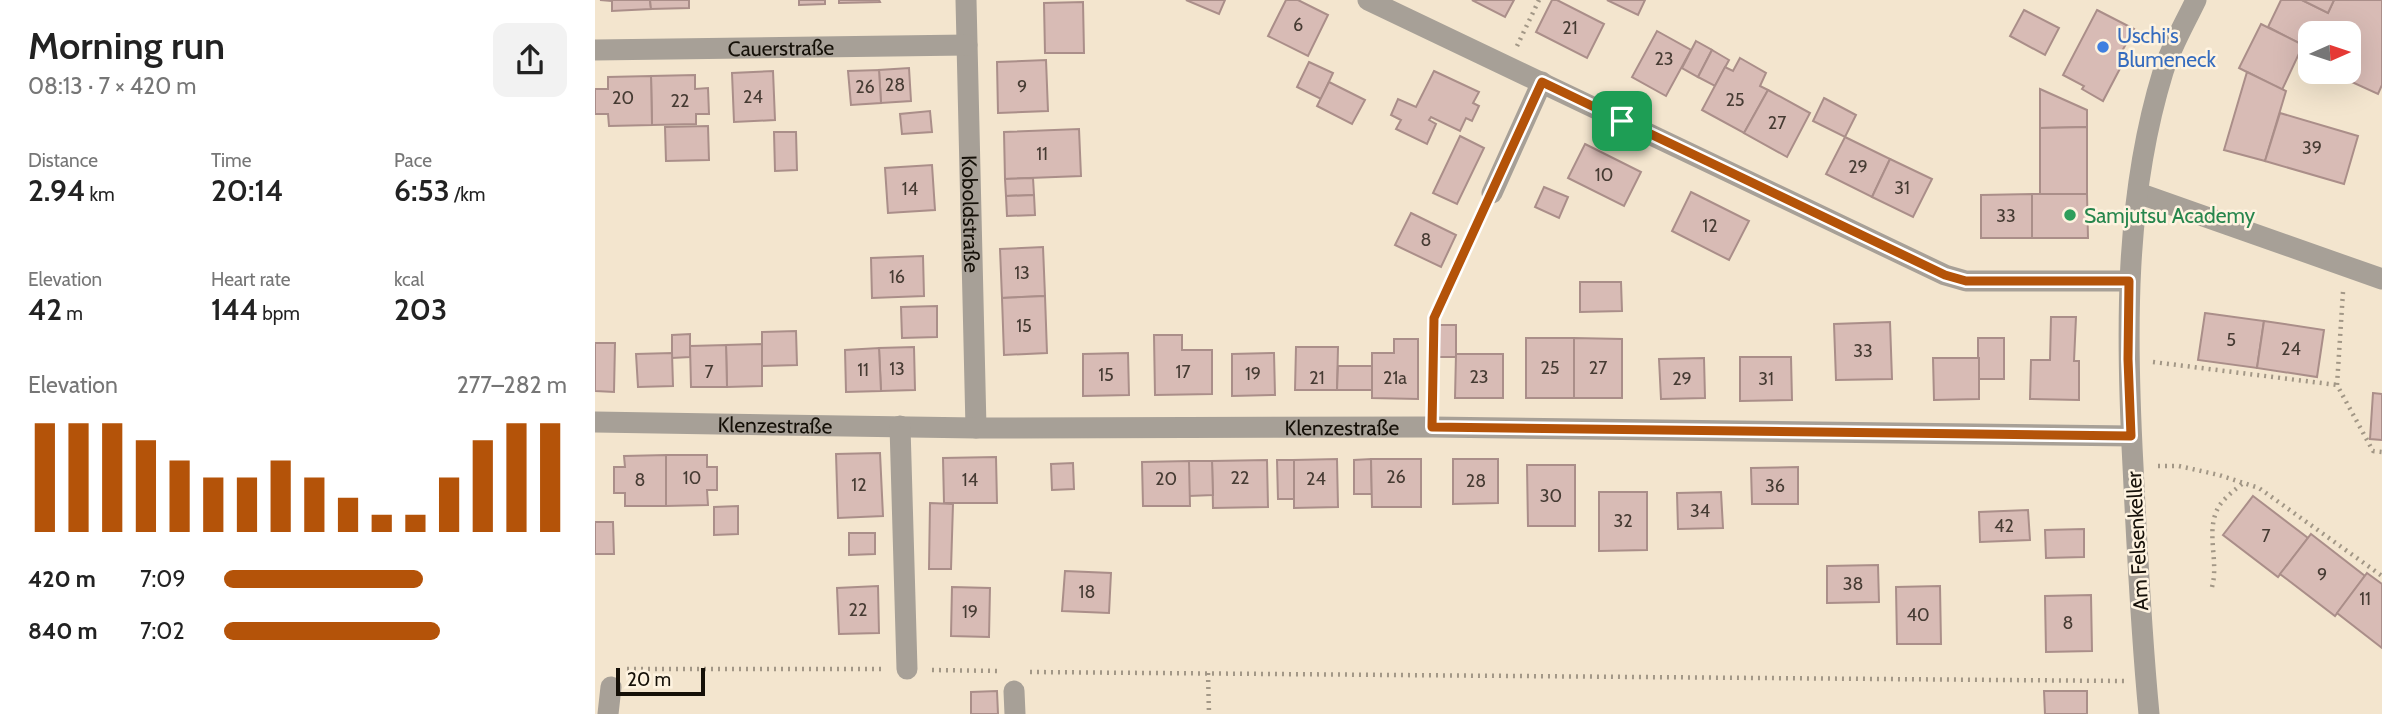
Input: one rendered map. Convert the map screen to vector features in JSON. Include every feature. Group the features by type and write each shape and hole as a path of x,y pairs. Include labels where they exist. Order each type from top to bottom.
{"street":[{"name":"Koboldstraße","path":"965,0 976,428"},
{"path":"1368,0 1945,275 1966,281 2129,281"},
{"name":"Am Felsenkeller","path":"2149,714 2131,436 2129,281 2138,193 2150,121 2164,69 2196,0"},
{"name":"Cauerstraße","path":"595,50 967,45"},
{"path":"1492,194 1542,82"},
{"path":"2138,193 2382,279"},
{"name":"Klenzestraße","path":"595,422 976,428 1432,427 2131,436"},
{"path":"900,426 907,669"},
{"path":"608,714 612,678"},
{"path":"1014,681 1015,714"}],"path":[{"path":"1508,65 1539,0"},
{"path":"1432,427 1434,318 1492,194"},
{"path":"2345,264 2337,385 2373,451 2382,452"},
{"path":"2128,359 2337,385"},
{"path":"2133,466 2179,466 2259,488 2382,576"},
{"path":"2213,587 2213,531 2217,509 2243,483"},
{"path":"612,678 907,669 1014,681"},
{"path":"1027,672 2146,681"},
{"path":"1208,673 1209,714"}],"building":[{"path":"600,0 650,0 651,9 612,11 612,1"},
{"path":"650,0 689,0 689,8 651,9"},
{"path":"799,0 825,0 825,4 799,5"},
{"path":"839,0 879,0 880,2 839,3"},
{"path":"1186,0 1225,0 1219,14"},
{"path":"1286,0 1298,0 1328,15 1308,56 1268,36"},
{"path":"1472,0 1514,0 1505,17"},
{"path":"1552,0 1604,24 1587,58 1536,32"},
{"path":"1607,0 1645,0 1638,15"},
{"path":"2281,0 2302,0 2328,13 2334,0 2382,0 2382,85 2378,94 2356,84 2361,84 2361,21 2298,21 2298,42 2268,27"},
{"path":"2302,0 2334,0 2328,13"},
{"path":"1083,2 1084,53 1045,53 1044,3"},
{"path":"2024,10 2059,28 2045,55 2010,36"},
{"path":"2097,10 2134,29 2120,55 2126,57 2103,101 2082,89 2084,86 2063,75"},
{"path":"2261,24 2298,42 2298,56 2282,90 2239,68"},
{"path":"1657,31 1691,50 1666,96 1632,77"},
{"path":"1696,41 1712,50 1698,77 1682,68"},
{"path":"1712,50 1729,60 1715,86 1698,77"},
{"path":"1740,58 1766,73 1760,86 1768,90 1744,133 1702,110 1725,67 1733,71"},
{"path":"1046,60 1048,111 998,113 997,62"},
{"path":"1309,62 1333,73 1321,99 1297,87"},
{"path":"909,68 911,101 881,103 879,70"},
{"path":"879,70 881,103 851,105 848,71"},
{"path":"773,71 775,120 734,122 732,73"},
{"path":"1434,71 1479,92 1473,103 1479,106 1472,121 1466,118 1460,131 1431,117 1429,120 1436,124 1427,144 1396,129 1401,120 1391,115 1398,99 1416,107"},
{"path":"2247,72 2286,91 2265,161 2224,150"},
{"path":"695,75 695,89 708,88 709,114 696,114 696,124 652,125 651,76"},
{"path":"651,76 652,125 609,126 608,114 595,114 595,89 608,89 608,77"},
{"path":"1329,82 1365,100 1352,124 1317,106"},
{"path":"2040,89 2087,110 2087,127 2040,128"},
{"path":"1768,90 1810,113 1787,157 1744,133"},
{"path":"1824,98 1856,115 1845,137 1813,121"},
{"path":"930,111 932,132 902,134 900,114"},
{"path":"2280,113 2358,136 2344,184 2265,161"},
{"path":"708,126 709,160 666,161 665,127"},
{"path":"2087,127 2087,194 2040,194 2040,128"},
{"path":"1079,129 1081,176 1005,179 1004,132"},
{"path":"774,132 796,132 797,170 775,171"},
{"path":"1460,136 1484,148 1457,204 1433,193"},
{"path":"1845,137 1890,159 1872,197 1826,174"},
{"path":"1585,144 1641,172 1624,206 1568,178"},
{"path":"1890,159 1932,179 1913,217 1872,197"},
{"path":"932,165 935,210 888,213 885,168"},
{"path":"1033,178 1034,195 1006,196 1005,179"},
{"path":"1544,187 1568,197 1559,218 1535,207"},
{"path":"1691,192 1749,221 1729,260 1672,231"},
{"path":"2032,194 2032,238 1981,238 1981,195"},
{"path":"2032,194 2087,194 2088,238 2032,238"},
{"path":"1034,195 1035,215 1007,216 1006,196"},
{"path":"1411,213 1456,235 1441,267 1395,245"},
{"path":"1043,247 1045,296 1002,298 1000,249"},
{"path":"923,256 924,296 872,298 871,258"},
{"path":"1580,282 1621,282 1622,311 1580,312"},
{"path":"1045,296 1047,353 1004,355 1002,298"},
{"path":"937,306 937,337 902,338 901,307"},
{"path":"2205,313 2264,321 2257,368 2198,360"},
{"path":"2051,317 2076,317 2074,361 2079,361 2079,400 2030,399 2031,360 2050,360"},
{"path":"2264,321 2324,330 2317,377 2257,368"},
{"path":"1890,322 1892,379 1836,380 1834,324"},
{"path":"1436,325 1456,325 1456,357 1436,357"},
{"path":"796,331 797,365 762,366 762,332"},
{"path":"690,334 690,357 672,358 672,335"},
{"path":"1154,335 1182,335 1182,350 1212,350 1212,394 1155,395"},
{"path":"1526,338 1574,338 1574,398 1526,398"},
{"path":"1574,338 1622,339 1622,398 1574,398"},
{"path":"1978,338 2004,338 2004,379 1978,379"},
{"path":"1394,339 1418,339 1418,399 1372,398 1372,353 1394,353"},
{"path":"595,343 615,343 614,392 595,391"},
{"path":"762,344 762,386 727,387 726,345"},
{"path":"726,345 727,387 691,387 690,346"},
{"path":"914,347 915,390 881,391 879,348"},
{"path":"1296,347 1338,347 1337,390 1295,390"},
{"path":"879,348 881,391 846,392 845,350"},
{"path":"672,353 673,386 638,387 636,354"},
{"path":"1128,353 1129,395 1083,396 1083,354"},
{"path":"1274,353 1275,395 1232,396 1232,354"},
{"path":"1456,354 1503,354 1503,398 1455,398"},
{"path":"1740,357 1791,357 1792,400 1740,401"},
{"path":"1704,358 1705,398 1661,399 1659,359"},
{"path":"1933,358 1979,358 1979,399 1934,400"},
{"path":"1338,366 1372,366 1372,390 1337,390"},
{"path":"2373,393 2382,394 2382,440 2370,439"},
{"path":"880,453 883,516 838,518 836,454"},
{"path":"666,455 707,455 707,467 717,467 717,490 707,490 708,505 666,506"},
{"path":"666,455 666,506 625,506 625,493 614,493 614,467 625,467 624,456"},
{"path":"996,457 997,503 944,503 943,458"},
{"path":"1337,459 1338,507 1294,508 1294,460"},
{"path":"1371,459 1372,494 1354,494 1354,460"},
{"path":"1371,459 1421,459 1421,507 1372,507"},
{"path":"1453,459 1498,459 1498,503 1453,504"},
{"path":"1267,460 1268,507 1213,508 1212,461"},
{"path":"1277,460 1294,460 1294,499 1278,499"},
{"path":"1189,461 1212,461 1213,495 1189,496"},
{"path":"1189,461 1190,506 1143,506 1142,462"},
{"path":"1073,463 1074,489 1052,490 1051,464"},
{"path":"1527,465 1575,465 1575,526 1528,526"},
{"path":"1798,467 1798,504 1752,504 1751,468"},
{"path":"1599,492 1647,492 1647,550 1599,551"},
{"path":"1721,492 1723,528 1678,529 1677,493"},
{"path":"2253,496 2308,538 2278,577 2223,535"},
{"path":"930,503 953,504 951,569 929,569"},
{"path":"738,506 738,534 714,535 714,507"},
{"path":"2028,510 2030,540 1980,542 1979,512"},
{"path":"595,522 613,522 614,554 595,554"},
{"path":"2084,529 2084,557 2046,558 2045,530"},
{"path":"849,533 875,533 875,554 849,555"},
{"path":"2311,534 2365,576 2335,616 2280,574"},
{"path":"1878,565 1879,602 1827,603 1827,566"},
{"path":"1065,571 1111,573 1109,613 1062,611"},
{"path":"2367,573 2382,584 2382,648 2337,613"},
{"path":"878,586 879,633 839,634 837,588"},
{"path":"1940,586 1941,644 1897,644 1896,587"},
{"path":"952,587 990,588 989,637 951,636"},
{"path":"2091,595 2092,651 2046,652 2045,596"},
{"path":"997,691 998,714 971,714 971,692"},
{"path":"2044,691 2087,691 2087,714 2045,714"}],"place":[{"name":"Uschi's Blumeneck","path":"2103,47"},
{"name":"Samjutsu Academy","path":"2070,215"}],"route":[{"path":"1542,82 1622,121 1945,275 1966,281 2129,281 2131,436 1432,427 1434,318 1542,82"}]}
